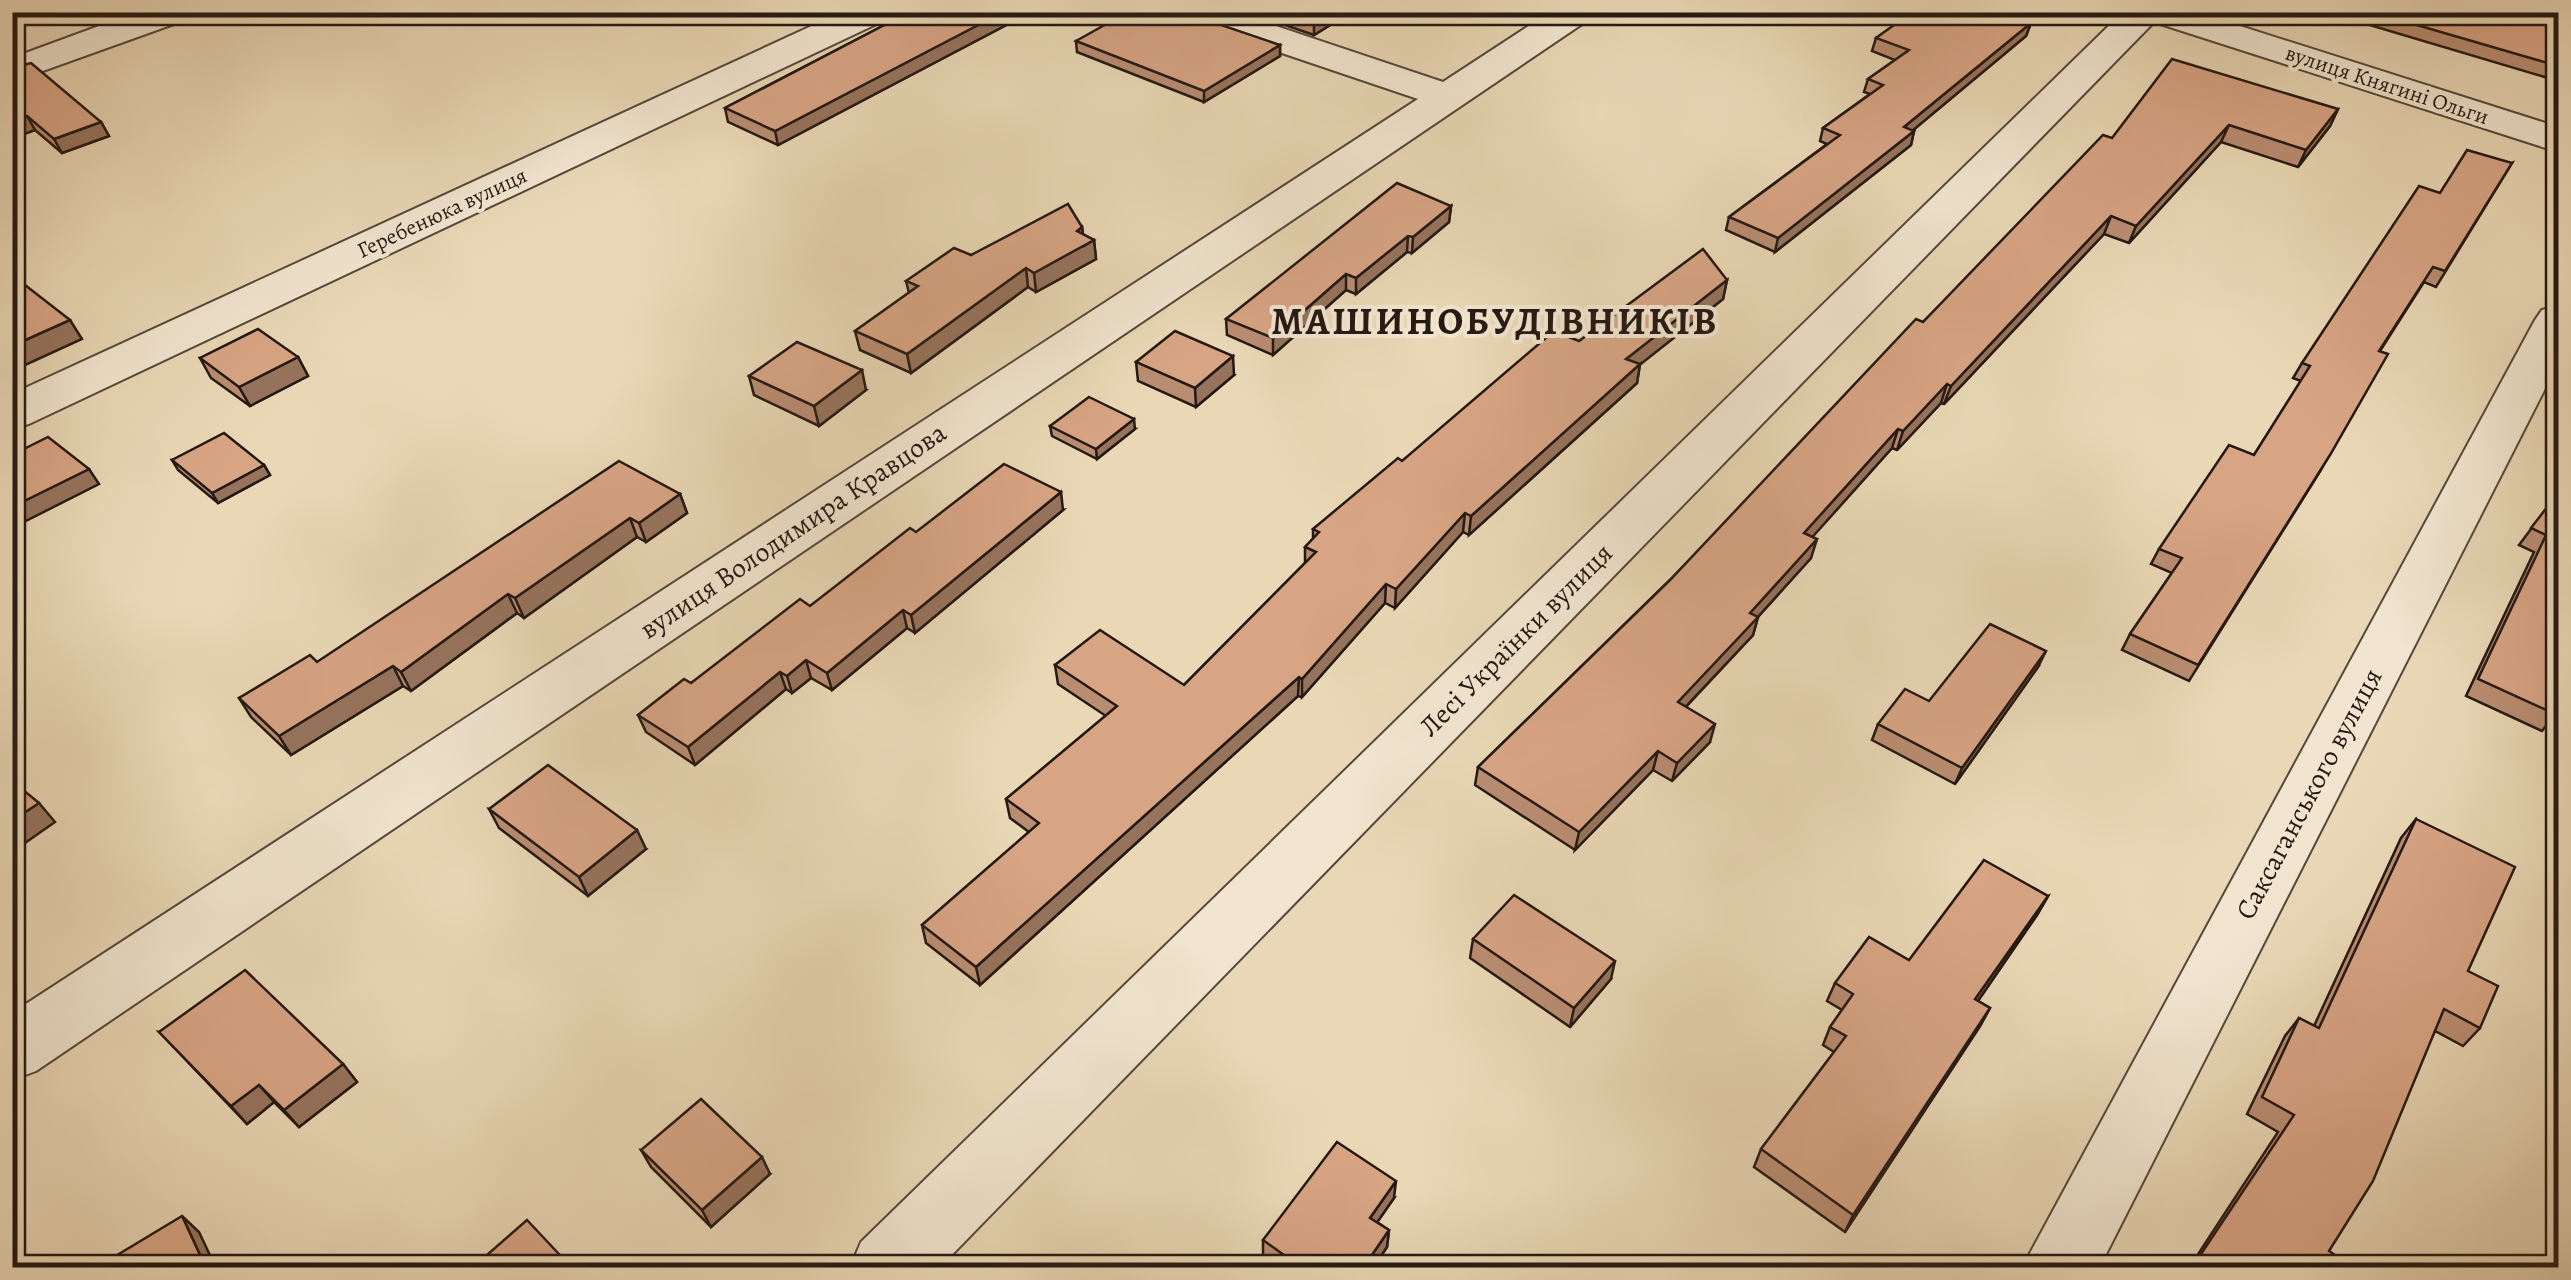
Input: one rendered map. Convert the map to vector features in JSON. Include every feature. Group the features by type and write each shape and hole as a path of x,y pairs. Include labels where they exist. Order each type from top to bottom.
{"street":[{"path":"12,70 172,12"},
{"name":"Геребенюка вулиця","path":"12,413 872,12"},
{"path":"1197,12 1447,96"},
{"name":"вулиця Володимира Кравцова","path":"12,1050 1574,12"},
{"name":"Лесі Українки вулиця","path":"887,1268 2144,12"},
{"name":"вулиця Княгині Ольги","path":"2158,12 2558,140"},
{"name":"Саксаганського вулиця","path":"2058,1268 2558,320"}],"building":[{"path":"890,12 1003,12 775,131 725,108 894,20"},
{"path":"1128,12 1183,12 1280,45 1204,91 1076,41"},
{"path":"1281,12 1333,12 1314,24"},
{"path":"1912,12 1999,12 2031,23 1904,127 1914,131 1778,238 1729,217 1840,135 1823,128 1883,85 1868,79 1909,50 1876,38"},
{"path":"2372,12 2558,12 2558,66"},
{"path":"2172,59 2338,109 2306,150 2229,125 2136,226 2111,216 1951,386 1947,384 1903,431 1898,429 1804,533 1817,539 1750,613 1758,617 1678,702 1715,724 1677,763 1658,751 1579,832 1478,767 1670,580 1916,319 1923,322 2103,135 2112,138"},
{"path":"31,63 101,122 54,139 27,116 13,121 12,68"},
{"path":"2467,150 2512,163 2445,271 2433,267 2379,351 2388,354 2330,455 2198,665 2130,634 2182,558 2159,549 2229,445 2254,455 2310,366 2302,363 2419,186 2440,193"},
{"path":"1397,183 1451,206 1356,278 1346,274 1273,338 1226,319"},
{"path":"1068,204 1082,227 1077,231 1094,240 1034,273 1026,268 907,354 855,331 918,286 906,281 954,248 971,255"},
{"path":"1703,249 1727,280 1626,359 1640,364 1471,516 1465,513 1396,589 1386,584 1302,679 1299,677 976,967 922,925 1039,823 1006,799 1117,706 1055,665 1100,630 1184,685 1316,552 1305,547 1319,532 1313,529 1398,458 1402,461 1554,331 1579,341"},
{"path":"25,285 70,320 12,346 12,291"},
{"path":"258,329 298,357 239,387 200,358"},
{"path":"1175,331 1233,356 1195,388 1136,362"},
{"path":"797,342 862,370 814,406 749,376"},
{"path":"1089,397 1134,419 1096,449 1050,426"},
{"path":"224,433 264,465 212,493 172,460"},
{"path":"48,437 89,469 12,507 12,455"},
{"path":"619,461 680,494 639,523 630,518 515,598 508,594 401,672 393,666 279,736 239,698 310,655 317,662"},
{"path":"1004,464 1061,492 911,615 903,610 827,673 806,660 787,676 780,672 688,747 638,715 684,679 691,683 800,599 810,606 910,528 916,532"},
{"path":"2558,493 2555,714 2478,679 2546,535 2531,528"},
{"path":"1990,624 2046,651 1962,768 1878,724 1905,689 1929,701"},
{"path":"548,765 637,830 579,877 489,809"},
{"path":"12,781 39,803 12,821"},
{"path":"2416,819 2515,867 2468,971 2498,986 2480,1028 2444,1009 2373,1181 2329,1251 2353,1268 2214,1268 2199,1257 2294,1115 2262,1097 2299,1018 2319,1028"},
{"path":"1984,860 2048,896 1975,999 1990,1008 1853,1215 1761,1149 1846,1036 1830,1027 1853,994 1835,983 1869,937 1909,960"},
{"path":"1514,895 1615,961 1574,1008 1473,939"},
{"path":"245,970 343,1064 284,1110 259,1085 231,1106 159,1032"},
{"path":"701,1099 762,1157 702,1210 641,1150"},
{"path":"1337,1142 1396,1181 1370,1218 1389,1230 1363,1268 1302,1268 1263,1240"},
{"path":"182,1216 206,1268 112,1268 109,1260"},
{"path":"527,1220 572,1268 472,1268"}],"district":[{"name":"МАШИНОБУДІВНИКІВ","path":"1495,321"}]}
